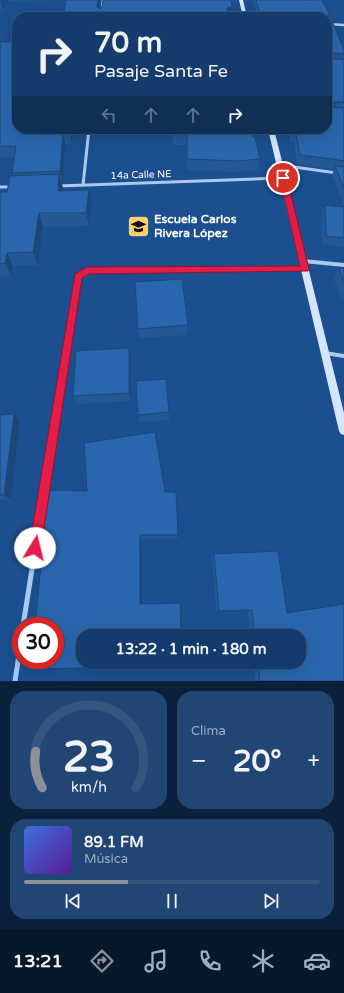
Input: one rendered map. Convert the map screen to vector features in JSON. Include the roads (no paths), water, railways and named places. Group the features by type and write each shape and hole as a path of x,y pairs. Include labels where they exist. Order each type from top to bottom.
{"street":[{"path":"102,12 103,0"},
{"path":"241,0 244,12"},
{"path":"332,24 344,25"},
{"path":"82,185 88,134"},
{"path":"272,134 344,431"},
{"path":"280,165 344,174"},
{"name":"14a Calle NE","path":"52,186 283,178"},
{"path":"0,187 22,186"},
{"path":"303,261 344,265"},
{"path":"24,617 78,276"},
{"path":"325,353 344,356"},
{"path":"15,681 17,669"}],"lane":[{"path":"78,276 87,270 305,269"}],"place":[{"name":"Escuela Carlos Rivera López","path":"139,226"}]}
